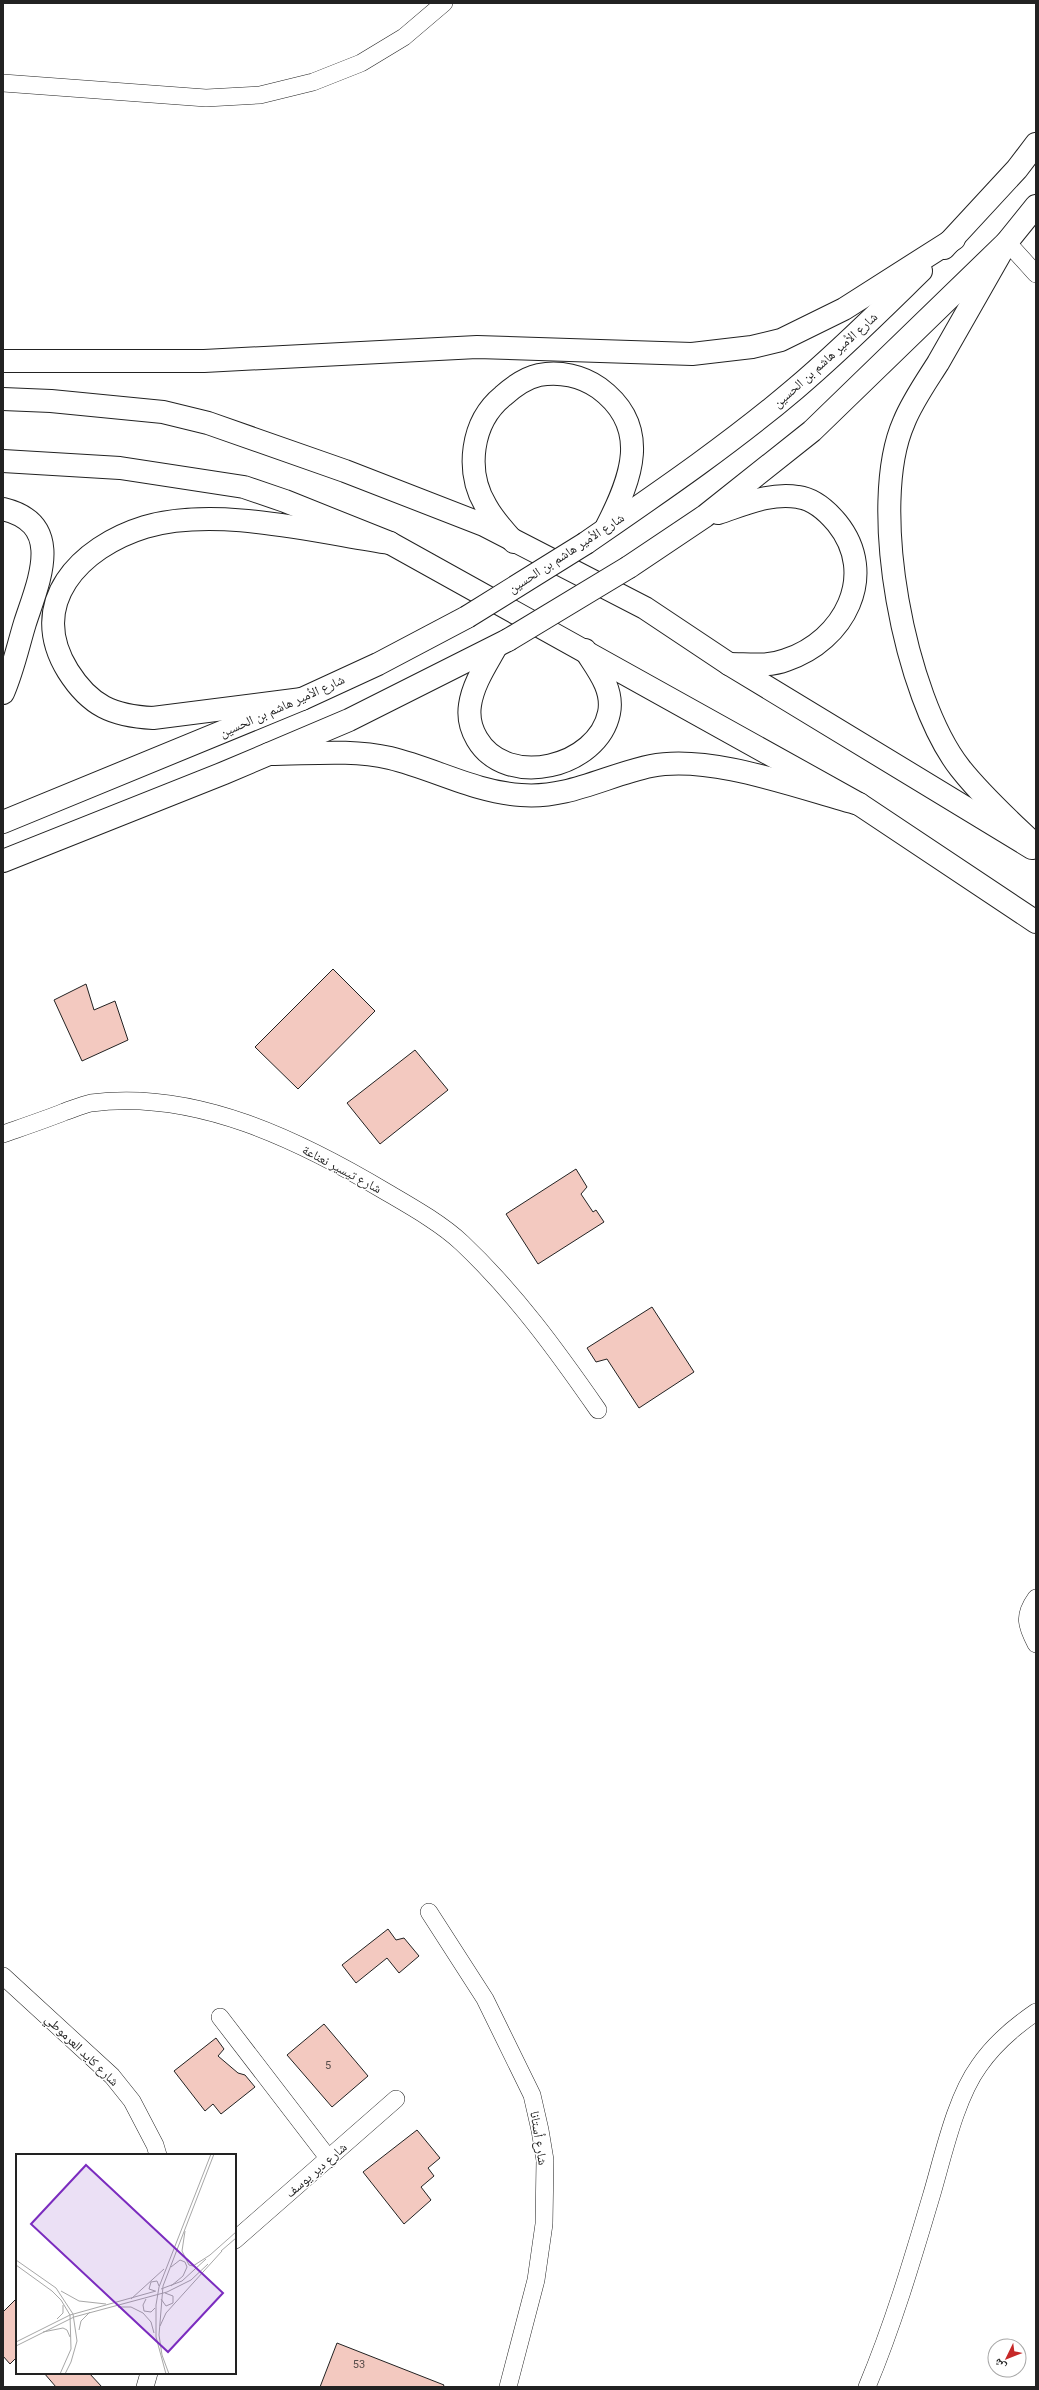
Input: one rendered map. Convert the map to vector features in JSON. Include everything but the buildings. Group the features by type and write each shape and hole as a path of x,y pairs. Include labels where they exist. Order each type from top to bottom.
{"main road":[{"name":"شارع الأمير هاشم بن الحسين","path":"3,822 302,700 378,664 467,617 586,543 735,438 832,357 954,239 1036,144"},
{"path":"3,861 269,754 349,720 502,644 629,566 705,516 812,431 1007,242 1036,206"},
{"path":"3,361 204,361 477,347 692,354 752,347 781,340 844,309 954,239"},
{"path":"1007,242 903,423 891,469 888,514 892,565 901,618 921,691 937,729 959,768 1036,846"},
{"path":"514,542 485,505 477,484 474,460 476,439 481,421 489,409 517,384 539,375 559,374 581,377 615,402 625,416 632,450 629,476 625,491 606,529"},
{"path":"3,399 51,401 149,410 208,423 345,471 484,525 514,542 645,608 729,664 1036,851"},
{"path":"3,461 120,468 244,487 285,501 390,543 585,650 859,804 1036,922"},
{"path":"705,516 766,498 798,497 812,502 824,510 843,531 850,545 856,575 855,591 846,612 832,632 818,643 787,660 768,665 729,664"},
{"path":"3,509 26,518 37,529 43,543 43,555 36,592 3,693"},
{"path":"302,700 153,718 129,717 102,707 77,686 64,664 55,642 54,612 58,598 65,583 80,564 101,546 146,527 188,520 228,518 390,543"},
{"path":"502,644 472,692 469,706 470,723 484,751 498,762 513,766 532,768 558,764 574,756 594,742 605,723 609,713 607,685 585,650"},
{"path":"269,754 366,753 422,768 468,785 498,793 522,796 550,796 576,790 651,766 684,763 720,766 859,804"}],"street":[{"path":"3,83 206,98 260,95 313,82 361,63 404,37 444,3"},
{"path":"1007,242 1036,274"},
{"name":"شارع تيسير نعناعة","path":"3,1134 90,1104 133,1101 174,1105 218,1114 277,1135 344,1167 408,1205 461,1242 528,1313 598,1410"},
{"path":"1036,1598 1029,1608 1026,1620 1029,1631 1036,1644"},
{"name":"شارع أستانا","path":"429,1912 485,1999 532,2095 540,2130 544,2160 542,2238 536,2280 508,2387"},
{"name":"شارع كايد العرموطي","path":"3,1976 112,2076 132,2101 155,2145 158,2154"},
{"path":"867,2387 900,2298 950,2133 966,2088 978,2066 1007,2033 1036,2012"},
{"path":"220,2017 329,2159"},
{"name":"شارع دير يوسف","path":"236,2239 396,2099"},
{"path":"145,2387 149,2374"}]}
